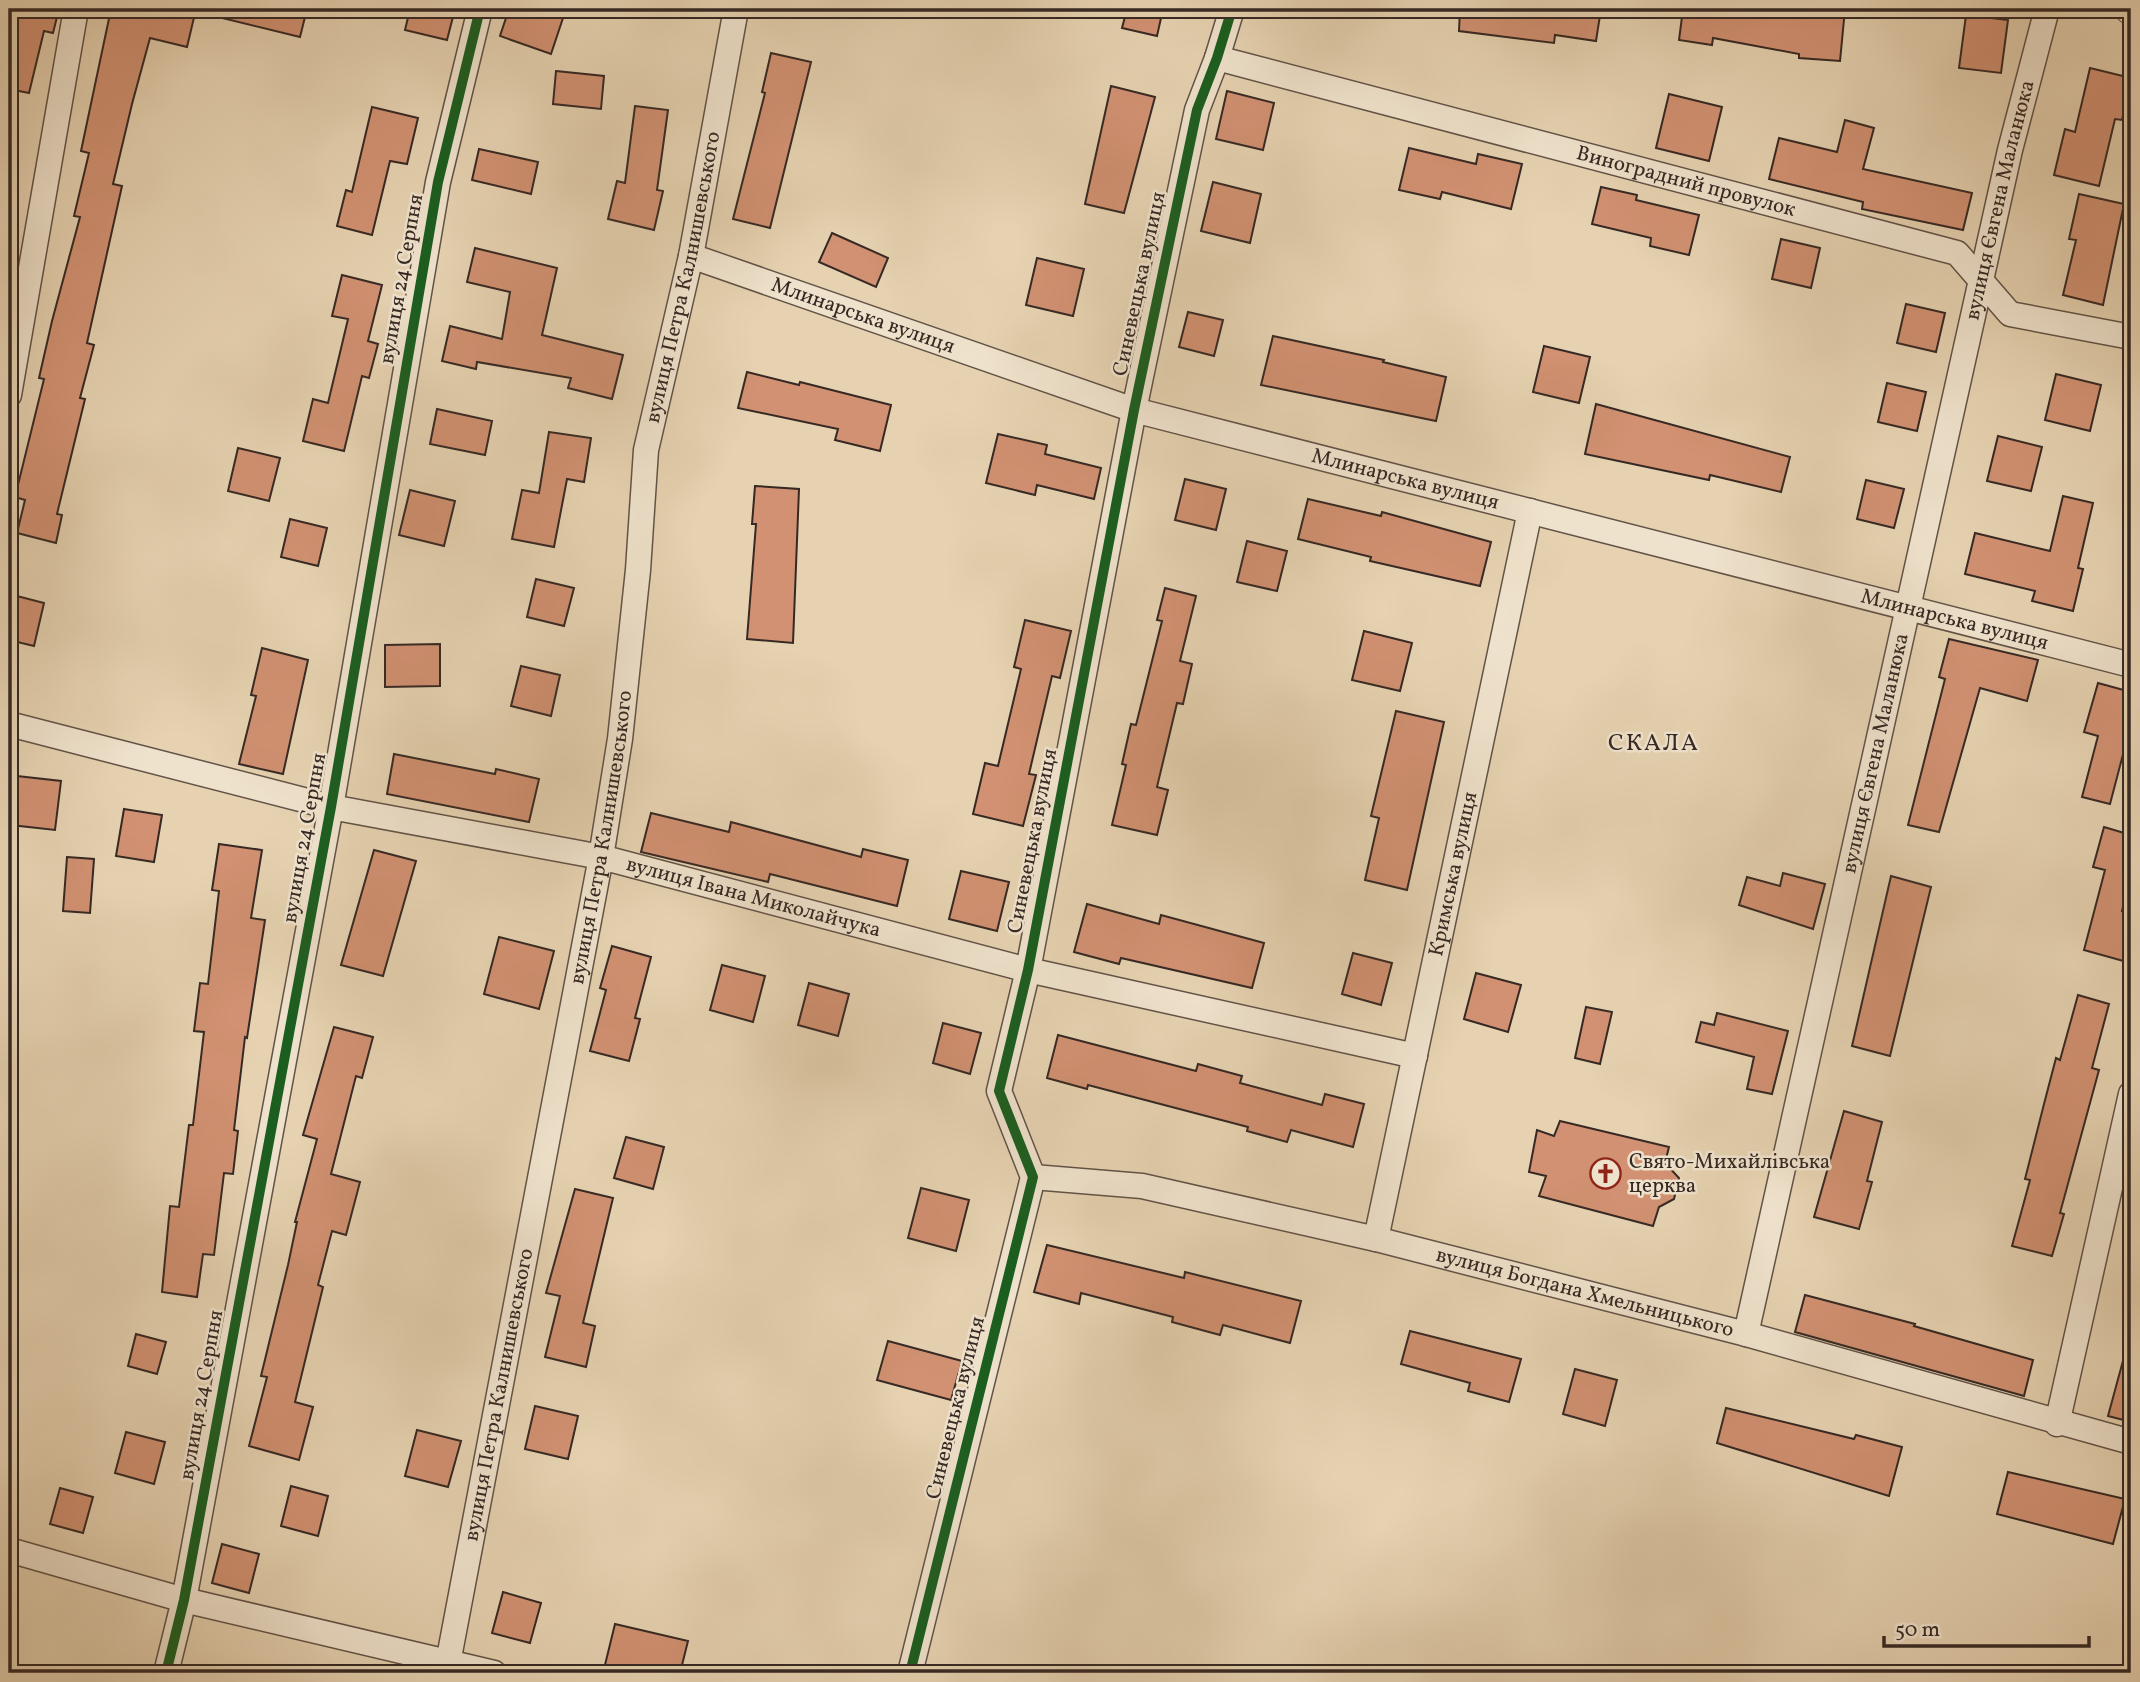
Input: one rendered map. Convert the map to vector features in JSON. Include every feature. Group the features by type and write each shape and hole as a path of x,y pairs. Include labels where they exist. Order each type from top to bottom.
{"street":[{"path":"9,395 76,9"},
{"name":"вулиця 24 Серпня","path":"166,1673 184,1600 331,807 438,182 480,9"},
{"name":"вулиця Петра Калнишевського","path":"448,1663 601,856 620,739 638,570 646,450 691,256 736,9"},
{"name":"Синевецька вулиця","path":"910,1673 1033,1177 999,1091 1028,970 1134,410 1196,110 1217,58 1232,9"},
{"name":"вулиця Євгена Маланюка","path":"1746,1334 2010,150 2047,9"},
{"name":"Виноградний провулок","path":"1217,58 1957,253 2010,314 2131,337"},
{"name":"Млинарська вулиця","path":"691,256 1134,410 2131,665"},
{"name":"Кримська вулиця","path":"1376,1239 1530,511"},
{"name":"вулиця Івана Миколайчука","path":"9,724 331,807 601,856 1028,970 1415,1056"},
{"path":"2057,1424 2131,1094"},
{"name":"вулиця Богдана Хмельницького","path":"1033,1177 1142,1186 1376,1239 1746,1334 2057,1424 2131,1442"},
{"path":"9,1550 184,1600 494,1673"}],"building":[{"path":"9,9 59,9 53,33 44,31 29,93 9,89"},
{"path":"111,9 196,9 187,47 150,38 132,104 113,184 122,186 87,343 94,345 80,398 85,399 57,514 62,515 56,543 17,533 25,500 15,497 44,379 39,378 52,321 80,217 74,216 89,153 81,151"},
{"path":"219,9 307,9 300,37 218,17"},
{"path":"410,9 455,9 447,40 405,30"},
{"path":"509,9 566,9 551,54 500,36"},
{"path":"1127,9 1163,9 1157,36 1122,28"},
{"path":"1460,9 1601,9 1596,41 1555,35 1554,43 1459,31"},
{"path":"1683,9 1845,9 1840,61 1799,58 1799,54 1713,38 1712,45 1679,40"},
{"path":"1966,15 2008,20 2001,73 1959,68"},
{"path":"771,53 811,62 770,228 733,219 765,93 762,92"},
{"path":"2090,68 2131,78 2122,120 2115,119 2099,186 2054,175 2065,129 2075,132"},
{"path":"556,71 604,76 601,109 553,104"},
{"path":"1111,86 1155,97 1124,213 1085,204"},
{"path":"1227,91 1274,103 1263,150 1216,139"},
{"path":"1669,94 1722,107 1709,161 1656,148"},
{"path":"635,106 668,110 657,190 663,191 654,230 608,219 617,181 625,183"},
{"path":"372,107 418,118 407,164 390,161 372,235 337,226 346,190 352,192"},
{"path":"1845,120 1874,128 1863,169 1972,193 1963,230 1862,209 1863,202 1769,179 1779,138 1837,152"},
{"path":"1409,148 1476,164 1478,154 1522,164 1511,209 1442,192 1440,199 1399,190"},
{"path":"479,149 538,162 531,194 472,180"},
{"path":"1213,182 1261,194 1250,243 1201,231"},
{"path":"1601,187 1637,195 1636,200 1699,215 1689,255 1650,246 1651,238 1592,224"},
{"path":"2079,194 2124,204 2103,305 2063,295 2076,240 2069,239"},
{"path":"832,233 888,258 876,287 819,262"},
{"path":"1781,239 1820,248 1811,288 1772,279"},
{"path":"475,248 557,268 542,335 623,355 612,399 568,388 571,378 477,362 476,369 442,361 450,326 502,339 510,292 467,282"},
{"path":"1037,258 1084,269 1073,316 1026,305"},
{"path":"342,275 382,285 368,341 378,344 369,378 362,376 344,451 303,441 313,399 328,403 348,319 332,316"},
{"path":"1906,304 1945,313 1936,352 1897,343"},
{"path":"1188,312 1223,320 1214,356 1179,347"},
{"path":"1273,336 1384,360 1383,362 1446,377 1436,421 1261,385"},
{"path":"1544,346 1590,357 1579,403 1533,392"},
{"path":"747,372 891,405 880,451 835,440 838,429 738,408"},
{"path":"2056,374 2101,385 2090,431 2045,420"},
{"path":"1887,383 1926,392 1917,431 1878,422"},
{"path":"1596,404 1790,457 1781,492 1710,475 1709,480 1585,454"},
{"path":"437,409 492,421 485,455 430,444"},
{"path":"549,432 591,438 584,482 567,479 554,547 512,539 522,490 539,493"},
{"path":"998,434 1047,445 1045,454 1101,468 1094,499 1037,485 1035,495 986,483"},
{"path":"1998,436 2042,447 2031,491 1987,481"},
{"path":"238,448 280,458 269,501 228,491"},
{"path":"1185,479 1226,489 1216,530 1175,520"},
{"path":"1866,480 1904,489 1894,528 1857,519"},
{"path":"755,486 799,489 793,643 747,639 756,524 752,524"},
{"path":"410,490 455,501 444,546 399,535"},
{"path":"2063,496 2093,503 2078,568 2083,569 2073,611 2032,601 2035,591 1965,574 1975,533 2050,551"},
{"path":"1308,499 1381,516 1382,512 1491,542 1480,586 1370,561 1371,557 1298,539"},
{"path":"290,519 327,528 318,566 281,557"},
{"path":"1247,541 1287,551 1277,591 1237,582"},
{"path":"536,579 574,588 564,626 527,617"},
{"path":"1165,588 1196,596 1180,661 1192,664 1183,704 1177,703 1157,787 1168,790 1157,835 1112,825 1126,765 1122,764 1131,724 1136,725 1162,621 1157,620"},
{"path":"9,594 44,603 34,646 9,640"},
{"path":"1025,620 1071,631 1060,678 1052,676 1029,774 1036,775 1023,826 973,814 985,763 998,766 1021,669 1014,667"},
{"path":"1364,631 1412,643 1400,691 1352,680"},
{"path":"1949,639 2038,660 2027,701 1980,688 1939,832 1908,825 1945,679 1939,677"},
{"path":"440,644 440,686 385,687 385,645"},
{"path":"262,648 308,660 283,774 239,764 256,696 251,695"},
{"path":"521,666 560,675 551,716 511,706"},
{"path":"2098,683 2131,692 2131,745 2126,743 2110,804 2082,797 2098,736 2084,732"},
{"path":"1396,711 1444,722 1407,890 1365,880 1379,818 1371,816"},
{"path":"394,754 495,774 496,769 539,779 529,822 387,794"},
{"path":"17,776 61,781 55,830 11,825"},
{"path":"124,809 162,815 154,862 116,856"},
{"path":"651,813 729,832 731,822 861,857 863,849 908,860 897,906 770,874 768,882 641,852"},
{"path":"2104,827 2131,835 2131,875 2122,911 2131,914 2131,946 2127,962 2084,950 2105,870 2093,867"},
{"path":"219,844 262,850 251,918 265,920 247,1038 245,1037 234,1130 238,1131 233,1174 224,1173 214,1255 203,1254 197,1297 162,1292 170,1206 179,1207 189,1125 193,1125 204,1032 194,1031 200,983 208,984 219,891 212,890"},
{"path":"374,850 416,861 383,976 341,965"},
{"path":"67,857 94,859 90,913 63,911"},
{"path":"961,871 1009,882 997,931 949,919"},
{"path":"1783,873 1825,884 1813,929 1739,905 1747,877 1780,886"},
{"path":"1891,876 1931,887 1890,1056 1852,1046"},
{"path":"1087,904 1159,924 1161,915 1264,943 1252,988 1121,958 1119,964 1074,952"},
{"path":"499,937 554,951 539,1009 484,994"},
{"path":"612,946 651,957 635,1018 640,1019 629,1061 590,1051 606,990 600,988"},
{"path":"1353,953 1392,963 1381,1005 1342,994"},
{"path":"722,965 765,976 753,1022 710,1010"},
{"path":"1476,973 1521,985 1508,1032 1464,1019"},
{"path":"809,983 849,994 838,1036 798,1025"},
{"path":"2078,995 2109,1004 2092,1068 2099,1070 2060,1213 2064,1214 2052,1256 2012,1246 2030,1180 2025,1179 2056,1058 2060,1060"},
{"path":"1586,1007 1612,1012 1600,1064 1575,1058"},
{"path":"1717,1013 1788,1031 1772,1094 1747,1089 1754,1057 1696,1042 1701,1022 1714,1025"},
{"path":"943,1023 981,1033 970,1074 933,1063"},
{"path":"334,1027 373,1037 362,1078 356,1076 331,1174 360,1182 346,1235 332,1231 318,1285 323,1287 295,1402 313,1407 299,1460 249,1446 267,1377 261,1376 288,1265 295,1222 317,1139 303,1135"},
{"path":"1058,1035 1196,1071 1198,1064 1242,1076 1240,1083 1322,1105 1325,1094 1364,1104 1353,1147 1291,1130 1287,1142 1247,1131 1248,1127 1088,1085 1087,1089 1047,1078"},
{"path":"1844,1111 1882,1122 1867,1181 1872,1182 1859,1229 1814,1217"},
{"name":"Свято-Михайлівська церква","path":"1560,1121 1669,1147 1665,1163 1679,1178 1674,1199 1659,1207 1653,1226 1539,1196 1546,1176 1529,1172 1537,1130 1554,1136"},
{"path":"626,1137 664,1147 653,1189 614,1178"},
{"path":"921,1188 969,1200 956,1251 908,1238"},
{"path":"575,1189 613,1198 583,1323 595,1326 586,1367 545,1357 560,1296 546,1293"},
{"path":"1047,1245 1184,1278 1185,1272 1301,1301 1290,1343 1223,1325 1220,1335 1172,1322 1173,1317 1081,1293 1079,1304 1034,1292"},
{"path":"1805,1295 1915,1324 1914,1326 2033,1360 2024,1396 1795,1332"},
{"path":"1410,1331 1521,1359 1509,1402 1468,1391 1470,1383 1401,1364"},
{"path":"136,1334 166,1342 157,1374 128,1366"},
{"path":"888,1341 962,1361 951,1400 877,1380"},
{"path":"2124,1357 2131,1358 2131,1422 2108,1416"},
{"path":"1575,1369 1617,1380 1605,1426 1563,1414"},
{"path":"535,1406 578,1416 568,1459 525,1449"},
{"path":"1726,1408 1854,1439 1856,1435 1902,1447 1889,1496 1717,1443"},
{"path":"417,1430 461,1441 448,1487 405,1476"},
{"path":"126,1432 165,1442 154,1484 115,1473"},
{"path":"2008,1472 2125,1499 2113,1544 1997,1514"},
{"path":"291,1486 328,1496 318,1536 281,1526"},
{"path":"60,1488 93,1497 83,1533 50,1524"},
{"path":"222,1544 259,1554 249,1593 212,1583"},
{"path":"503,1592 541,1603 530,1643 492,1633"},
{"path":"615,1624 688,1641 680,1673 622,1673 604,1669"}],"cycle path":[{"path":"166,1673 184,1600 331,807 438,182 480,9"},
{"path":"910,1673 1033,1177 999,1091 1028,970 1134,410 1197,110 1232,9"}],"place":[{"name":"Свято-Михайлівська церква","path":"1606,1174"}],"district":[{"name":"СКАЛА","path":"1654,744"}]}
